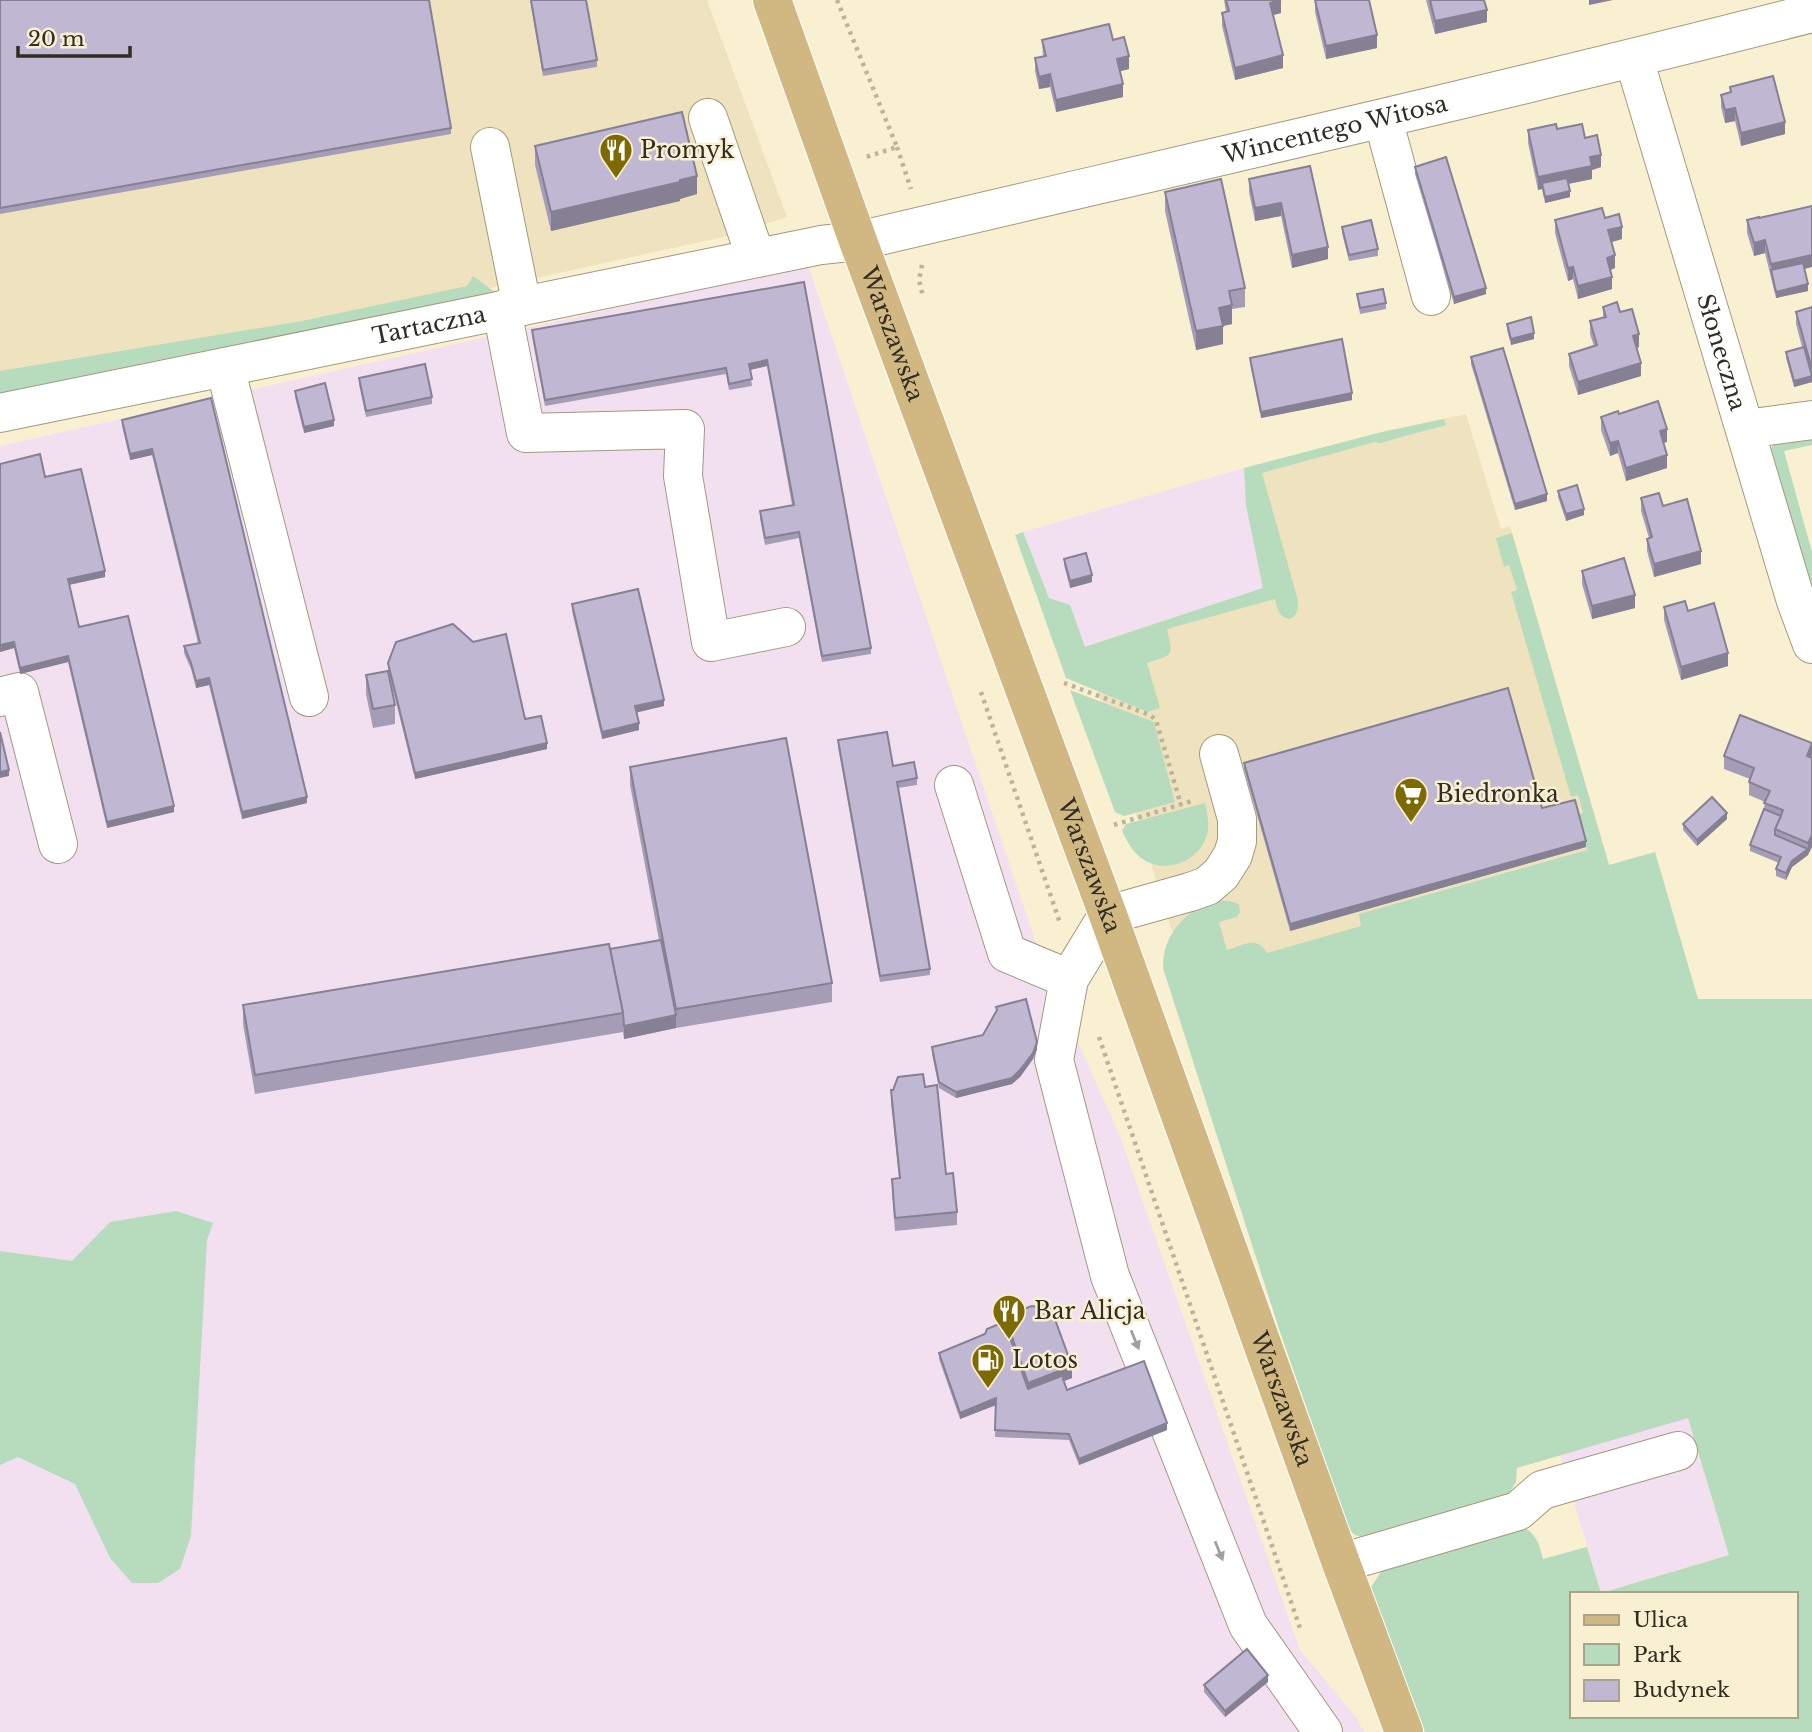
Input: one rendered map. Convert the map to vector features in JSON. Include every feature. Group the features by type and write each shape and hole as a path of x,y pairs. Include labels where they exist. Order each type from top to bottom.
{"main road":[{"name":"Warszawska","path":"772,0 1404,1732"}],"street":[{"name":"Wincentego Witosa","path":"858,241 1383,119 1812,13"},
{"name":"Słoneczna","path":"1634,59 1796,601 1812,644"},
{"path":"708,118 756,258"},
{"path":"1383,119 1432,296"},
{"path":"490,147 526,433 685,429 683,476 711,642 786,626"},
{"name":"Tartaczna","path":"0,413 756,258 821,245 858,241"},
{"path":"225,367 309,697"},
{"path":"1746,429 1812,420"},
{"path":"0,697 19,692 58,844"},
{"path":"1219,754 1237,819 1237,841 1233,855 1221,874 1207,886 1108,915 1072,974 1054,1060 1110,1276 1248,1625 1323,1732"},
{"path":"954,785 1007,953 1072,974"},
{"path":"1341,1563 1518,1511 1542,1490 1678,1451"}],"path":[{"path":"923,260 919,280 925,304"},
{"path":"1067,695 1062,682 1150,715 1159,726 1181,805 1113,825"},
{"path":"1034,851 1072,974"},
{"path":"1096,1027 1304,1639"}],"shaded area":[{"path":"0,0 707,0 787,217 732,235 267,337 0,387"},
{"path":"808,265 1036,943 1120,1136 1300,1650 1356,1717 1364,1732 0,1732 0,446"},
{"path":"1466,414 1501,529 1510,526 1609,865 1188,983 1084,647 1246,505 1244,468 1382,432"},
{"path":"1244,468 1246,505 1263,588 1084,647 1070,605 1049,598 1023,532"},
{"path":"1688,1417 1729,1555 1601,1592 1560,1455"}],"green space":[{"path":"473,276 496,293 0,397 0,371 302,321 467,286"},
{"path":"1444,419 1446,425 1262,473 1298,600 1298,608 1293,617 1286,618 1281,614 1275,599 1167,629 1170,653 1147,663 1160,708 1148,712 1066,678 1015,535 1023,532 1049,598 1070,605 1085,647 1263,588 1246,505 1244,468 1382,432"},
{"path":"1812,434 1812,445 1784,451 1812,552 1812,604 1770,458 1771,448 1777,441"},
{"path":"1512,533 1609,865 1655,852 1698,999 1812,999 1812,1732 1425,1732 1371,1587 1381,1572 1409,1556 1523,1527 1537,1540 1543,1559 1587,1547 1601,1592 1570,1592 1570,1718 1798,1718 1798,1592 1604,1592 1729,1555 1688,1418 1517,1468 1516,1482 1508,1495 1368,1539 1349,1530 1281,1335 1163,968 1168,941 1180,923 1197,909 1217,901 1239,904 1240,912 1237,917 1219,922 1227,950 1254,943 1263,947 1267,953 1361,926 1359,914 1587,850 1577,815 1583,813 1578,795 1571,797 1511,592 1517,590 1509,565 1504,567 1496,538"},
{"path":"1070,690 1154,722 1175,802 1124,816 1115,812"},
{"path":"1205,803 1208,830 1205,841 1199,850 1182,862 1161,866 1141,858 1122,831 1126,824"},
{"path":"176,1211 213,1223 207,1240 191,1536 180,1569 158,1583 132,1583 110,1558 75,1484 18,1457 0,1465 0,1251 72,1261 110,1222"}],"building":[{"path":"0,0 429,0 451,128 0,208"},
{"path":"531,0 586,0 597,60 543,70"},
{"path":"1226,0 1281,0 1270,3 1283,55 1235,68 1222,13 1229,11"},
{"path":"1315,0 1369,0 1377,35 1326,46"},
{"path":"1430,0 1484,0 1487,10 1435,21"},
{"path":"1109,24 1113,40 1124,37 1129,56 1117,59 1123,84 1056,100 1050,74 1039,77 1035,58 1046,56 1042,40"},
{"path":"1773,76 1785,122 1741,133 1735,108 1725,110 1721,95 1731,92 1730,87"},
{"name":"Promyk","path":"682,112 697,176 551,212 535,146"},
{"path":"1556,124 1557,129 1582,124 1585,138 1597,135 1601,155 1590,157 1592,166 1538,177 1528,130"},
{"path":"1446,157 1486,288 1454,297 1415,167"},
{"path":"1310,166 1328,247 1292,255 1281,203 1255,208 1249,179"},
{"path":"1567,178 1570,191 1545,197 1542,183"},
{"path":"1221,179 1245,288 1229,291 1232,305 1219,308 1223,326 1196,331 1165,192"},
{"path":"1812,206 1812,255 1771,264 1765,240 1754,243 1747,220"},
{"path":"1602,208 1605,218 1619,214 1622,227 1608,230 1615,255 1607,258 1612,277 1578,286 1573,267 1568,268 1555,220"},
{"path":"1371,220 1378,249 1349,255 1342,227"},
{"path":"1803,263 1808,284 1776,292 1771,270"},
{"path":"804,282 871,648 822,656 799,532 765,538 760,511 794,505 767,360 749,364 752,379 729,384 726,368 545,400 532,330"},
{"path":"1383,289 1386,303 1360,308 1357,294"},
{"path":"1617,302 1620,312 1632,309 1639,334 1633,336 1641,363 1578,382 1569,354 1597,345 1590,321 1606,317 1603,307"},
{"path":"1812,307 1812,369 1796,312"},
{"path":"1531,317 1534,333 1511,339 1507,324"},
{"path":"1342,339 1352,393 1261,412 1250,358"},
{"path":"1804,347 1812,376 1794,381 1786,352"},
{"path":"1503,348 1547,494 1515,504 1471,357"},
{"path":"425,364 432,397 366,411 359,378"},
{"path":"325,383 334,420 304,427 295,391"},
{"path":"211,398 307,797 242,812 209,678 196,681 184,646 200,643 152,449 130,454 122,420"},
{"path":"1658,401 1667,429 1660,431 1667,455 1626,468 1618,441 1610,443 1601,417"},
{"path":"40,454 45,477 81,469 105,571 68,579 79,627 128,616 174,806 107,822 68,656 20,668 14,642 0,645 0,464"},
{"path":"1577,485 1584,509 1566,514 1558,491"},
{"path":"1659,493 1663,506 1687,499 1701,551 1654,564 1647,539 1652,537 1641,498"},
{"path":"1086,553 1092,575 1070,581 1064,559"},
{"path":"1624,558 1635,595 1592,606 1582,571"},
{"path":"638,589 664,700 635,706 639,723 602,732 572,604"},
{"path":"1685,601 1688,611 1714,603 1728,653 1681,667 1664,607"},
{"path":"453,624 473,642 506,634 525,719 541,716 547,743 415,773 388,663 396,642"},
{"path":"388,671 395,705 373,709 366,675"},
{"name":"Biedronka","path":"1508,688 1542,808 1575,800 1586,841 1290,924 1244,763"},
{"path":"1740,715 1812,743 1807,756 1812,758 1812,835 1808,843 1775,829 1783,810 1764,803 1770,791 1749,782 1754,768 1724,756"},
{"path":"0,732 9,770 0,772"},
{"path":"887,732 893,766 914,762 917,778 897,782 930,969 880,976 838,740"},
{"path":"786,738 832,983 676,1009 630,767"},
{"path":"1712,797 1727,813 1697,840 1683,824"},
{"path":"1764,809 1781,816 1775,835 1808,849 1792,861 1786,873 1776,869 1781,857 1750,845"},
{"path":"661,940 676,1015 624,1026 610,949"},
{"path":"609,944 623,1013 255,1075 243,1005"},
{"path":"1026,999 1037,1042 1033,1053 1012,1078 956,1092 939,1082 932,1047 983,1035 997,1010 996,1007"},
{"path":"923,1074 925,1087 937,1085 946,1174 953,1173 957,1212 895,1218 892,1179 900,1178 891,1090 898,1077"},
{"path":"1049,1303 1072,1366 1028,1383 1006,1320 1018,1315 1020,1310"},
{"path":"999,1324 1006,1326 1028,1389 1064,1375 1067,1390 1144,1361 1167,1423 1079,1459 1069,1434 995,1430 996,1398 960,1413 939,1353 985,1334 987,1329"},
{"path":"1247,1649 1268,1675 1225,1711 1204,1685"}],"place":[{"name":"Promyk","path":"616,180"},
{"name":"Biedronka","path":"1411,824"},
{"name":"Bar Alicja","path":"1009,1341"},
{"name":"Lotos","path":"988,1390"}]}
